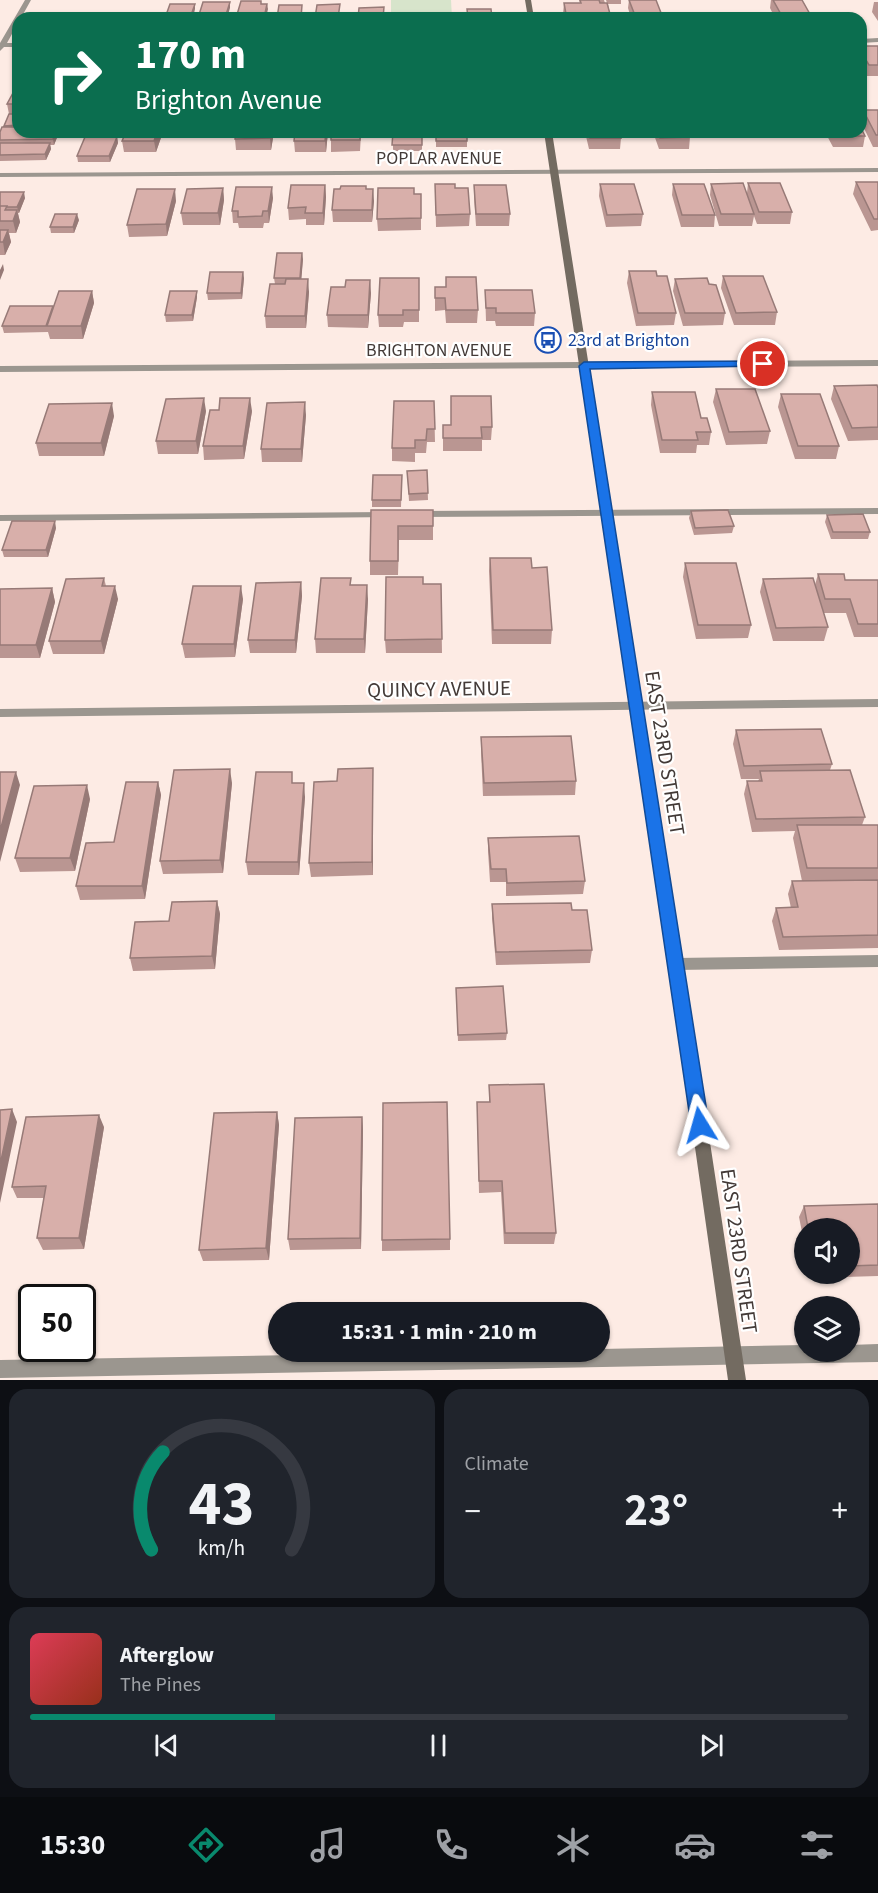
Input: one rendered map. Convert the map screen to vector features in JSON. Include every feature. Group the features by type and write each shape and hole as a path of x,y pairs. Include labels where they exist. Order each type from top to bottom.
{"main road":[{"name":"EAST 23RD STREET","path":"549,138 676,964 737,1380"}],"street":[{"path":"1,47 12,28"},
{"name":"POPLAR AVENUE","path":"0,175 878,171"},
{"name":"BRIGHTON AVENUE","path":"0,369 878,363"},
{"path":"408,514 878,511"},
{"path":"0,518 396,514"},
{"name":"QUINCY AVENUE","path":"0,714 878,703"},
{"path":"676,964 878,961"},
{"path":"0,1369 878,1353"}],"green space":[{"path":"391,0 451,0 452,12 391,12"}],"building":[{"path":"580,0 599,0 600,3 607,3 609,12 566,12 564,3 581,3"},
{"path":"629,0 656,0 661,12 634,12"},
{"path":"773,0 802,0 809,12 780,12"},
{"path":"241,1 261,1 261,4 267,4 265,12 238,12"},
{"path":"203,2 230,2 227,12 200,12"},
{"path":"170,4 195,4 192,12 167,12"},
{"path":"340,4 339,12 316,12 317,5"},
{"path":"279,5 302,5 301,12 278,12"},
{"path":"384,7 384,12 359,12 359,8"},
{"path":"467,9 491,9 491,12 467,12"},
{"path":"867,46 878,46 878,65 869,65"},
{"path":"12,95 12,104 7,104"},
{"path":"867,110 878,110 878,135 867,118"},
{"path":"9,114 12,114 12,125 4,126"},
{"path":"2,127 12,127 12,138 53,138 0,140"},
{"path":"85,138 117,138 109,156 77,156"},
{"path":"123,138 155,138 154,141 122,141"},
{"path":"294,138 325,138 325,141 294,141"},
{"path":"331,138 360,138 360,140 331,140"},
{"path":"393,138 422,138 422,145 392,145"},
{"path":"436,138 467,138 467,141 436,141"},
{"path":"0,143 50,143 45,154 0,155"},
{"path":"856,182 878,182 878,219 874,219"},
{"path":"743,183 754,214 721,214 711,184"},
{"path":"748,183 780,183 792,212 759,212"},
{"path":"435,184 455,184 455,188 468,188 470,214 436,215"},
{"path":"600,184 634,184 643,214 607,215"},
{"path":"673,184 704,184 715,215 682,215"},
{"path":"291,185 325,185 323,213 305,213 306,207 288,208"},
{"path":"474,185 506,185 510,214 476,214"},
{"path":"341,186 366,186 366,189 373,189 372,210 332,210 334,189 340,189"},
{"path":"236,187 272,187 268,211 263,211 262,216 238,217 238,211 232,211"},
{"path":"223,188 218,213 181,213 187,189"},
{"path":"378,188 414,188 414,194 421,194 421,218 377,219"},
{"path":"137,189 175,189 166,224 127,225"},
{"path":"0,192 24,192 17,207 7,207 0,206"},
{"path":"0,206 7,206 5,210 17,210 13,221 0,221"},
{"path":"55,214 77,214 73,227 50,227"},
{"path":"0,230 8,230 3,242 0,242"},
{"path":"277,253 302,253 300,278 274,278"},
{"path":"629,271 656,271 657,276 667,276 676,313 638,313"},
{"path":"210,272 243,272 241,293 207,293"},
{"path":"723,276 763,276 777,312 736,313"},
{"path":"446,277 476,277 478,310 446,310 445,298 435,298 435,287 446,287"},
{"path":"380,278 419,278 419,310 403,310 403,315 378,315"},
{"path":"707,278 709,284 716,285 725,313 685,313 675,279"},
{"path":"286,279 308,279 305,316 265,316 270,284 285,284"},
{"path":"346,280 370,280 368,315 327,315 331,287 345,287"},
{"path":"485,290 532,290 535,313 496,313 496,308 486,308"},
{"path":"59,291 92,291 81,326 47,326"},
{"path":"170,291 197,291 192,315 165,315"},
{"path":"10,306 53,306 46,326 2,326"},
{"path":"877,385 878,427 852,428 834,386"},
{"path":"716,389 755,389 770,431 729,432"},
{"path":"652,392 695,392 701,418 707,418 711,432 696,432 698,440 662,440"},
{"path":"781,394 820,394 839,446 798,446"},
{"path":"451,396 491,396 492,427 481,427 482,438 443,438 443,425 451,425"},
{"path":"204,398 196,441 156,441 166,399"},
{"path":"220,398 250,398 243,446 203,446 210,410 219,410"},
{"path":"394,401 434,401 435,429 427,429 426,440 415,440 415,448 392,448"},
{"path":"305,402 301,449 261,449 267,403"},
{"path":"112,403 101,443 36,443 49,404"},
{"path":"427,470 428,493 409,494 407,471"},
{"path":"373,475 402,475 401,500 372,500"},
{"path":"371,510 433,510 433,526 398,526 398,561 370,561"},
{"path":"728,510 734,526 695,528 691,511"},
{"path":"863,514 870,532 833,532 827,515"},
{"path":"12,521 55,521 46,550 2,550"},
{"path":"490,558 531,558 532,568 547,567 552,630 493,630"},
{"path":"685,563 736,563 751,625 698,625"},
{"path":"818,574 844,574 845,580 878,580 878,624 858,624 850,599 825,599"},
{"path":"386,577 423,577 423,584 441,584 442,639 385,640"},
{"path":"104,578 102,586 115,586 101,641 49,641 66,579"},
{"path":"321,578 351,578 350,585 367,585 364,639 315,639"},
{"path":"813,578 828,627 776,628 763,579"},
{"path":"301,582 295,640 248,640 256,583"},
{"path":"193,586 241,586 234,644 182,644"},
{"path":"52,588 36,645 0,645 0,589"},
{"path":"821,729 832,764 744,766 736,730"},
{"path":"571,736 576,781 484,783 481,737"},
{"path":"373,768 372,862 309,863 314,782 337,781 338,769"},
{"path":"230,769 220,860 160,861 174,770"},
{"path":"850,770 865,817 756,819 747,781 762,781 760,771"},
{"path":"0,772 16,772 0,831"},
{"path":"256,772 292,772 292,783 304,783 298,862 246,862"},
{"path":"126,782 158,782 142,886 76,886 86,843 114,842"},
{"path":"87,785 70,858 15,858 34,786"},
{"path":"797,825 878,825 878,868 807,868"},
{"path":"579,836 585,881 507,883 506,869 491,869 488,838"},
{"path":"878,880 878,935 783,937 776,908 798,907 792,881"},
{"path":"217,901 212,956 130,958 135,922 169,921 172,902"},
{"path":"571,903 572,910 587,910 592,950 496,952 492,904"},
{"path":"503,986 507,1033 458,1035 456,988"},
{"path":"544,1084 556,1233 505,1233 502,1181 479,1181 477,1102 490,1102 489,1085"},
{"path":"447,1102 450,1239 382,1240 383,1103"},
{"path":"12,1109 0,1165 0,1110"},
{"path":"277,1112 266,1248 199,1250 214,1113"},
{"path":"99,1115 79,1238 37,1238 46,1186 12,1187 26,1117"},
{"path":"362,1117 360,1238 288,1239 295,1118"},
{"path":"878,1204 878,1265 860,1266 860,1218 806,1218 804,1206"}],"place":[{"name":"23rd at Brighton","path":"548,340"}],"route":[{"path":"700,1125 584,366 763,364"}]}
